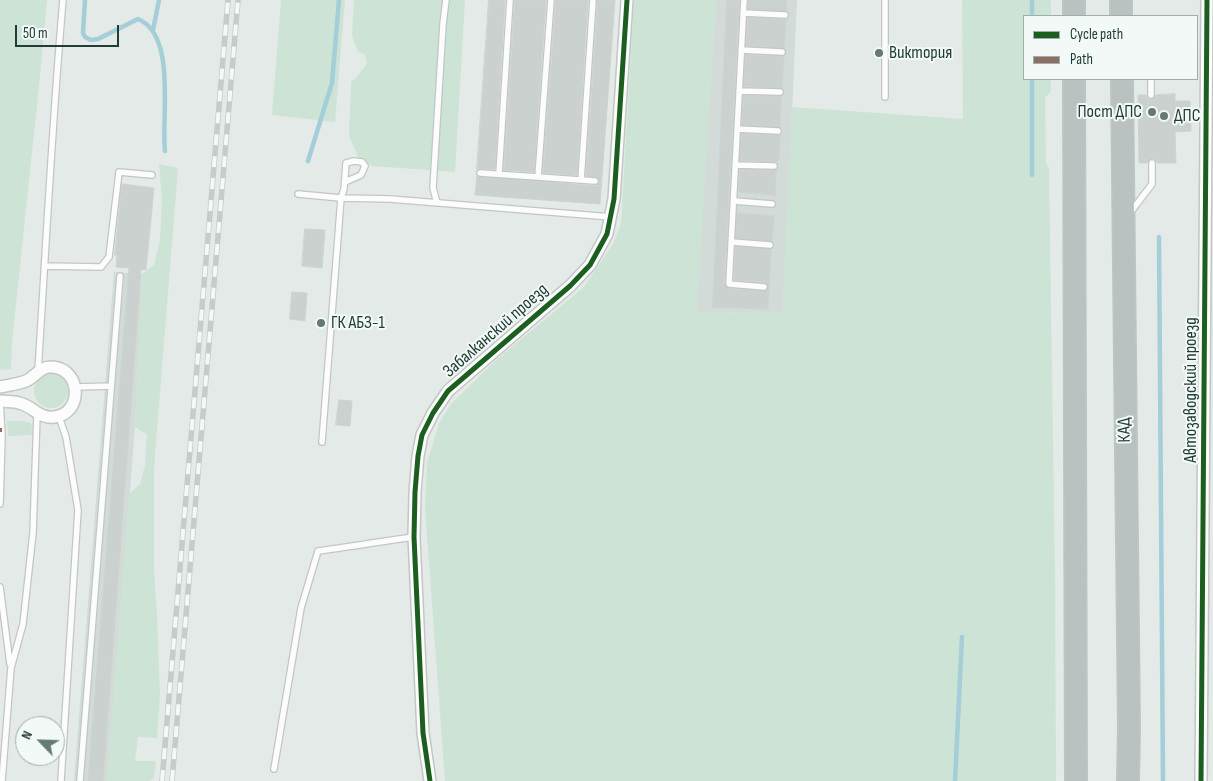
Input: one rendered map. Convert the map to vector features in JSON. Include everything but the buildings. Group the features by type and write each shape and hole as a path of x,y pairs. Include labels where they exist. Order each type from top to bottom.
{"highway":[{"path":"1074,0 1074,15"},
{"path":"1121,0 1121,15"},
{"path":"1074,80 1076,781"},
{"name":"КАД","path":"1122,80 1129,708 1128,781"}],"street":[{"name":"Забалканский проезд","path":"430,781 423,733 414,537 418,456 422,435 448,391 570,286 590,264 604,241 611,217 627,0"},
{"name":"Автозаводский проезд","path":"1201,781 1207,0"},
{"path":"0,387 29,380 38,371 53,367 68,373 76,387 75,402 71,408 59,417 44,417 37,414 31,408 19,403 0,401"}],"lane":[{"path":"38,371 62,0"},
{"path":"437,203 433,188 446,0"},
{"path":"499,174 510,0"},
{"path":"538,177 551,0"},
{"path":"581,180 594,0"},
{"path":"744,0 729,284 764,287"},
{"path":"884,0 885,97"},
{"path":"743,13 784,14"},
{"path":"741,50 782,52"},
{"path":"1151,80 1151,95"},
{"path":"739,91 780,92"},
{"path":"737,129 778,131"},
{"path":"1123,222 1152,184 1152,163"},
{"path":"735,165 774,166"},
{"path":"45,266 101,267 110,257 119,172 152,175"},
{"path":"480,173 596,181"},
{"path":"322,442 340,198 345,182"},
{"path":"298,194 340,198 390,199 611,217"},
{"path":"734,201 772,204"},
{"path":"732,242 770,245"},
{"path":"80,781 120,276"},
{"path":"76,387 111,386"},
{"path":"0,401 2,436 0,504"},
{"path":"2,781 11,668 23,624 33,533 37,414"},
{"path":"59,417 66,437 78,510 61,781"},
{"path":"274,769 301,608 318,551 414,537"},
{"path":"0,587 11,668"}],"shaded area":[{"path":"716,0 797,0 783,313 696,312"},
{"path":"114,272 142,274 135,427 107,781 74,781"}],"green space":[{"path":"0,0 47,0 12,342 11,369 0,370"},
{"path":"281,0 345,0 335,122 272,115"},
{"path":"354,0 465,0 455,172 373,166 359,159 349,136 351,82 367,63 365,55 358,51 352,36"},
{"path":"634,0 716,0 697,312 782,313 792,107 963,119 962,0 1051,0 1051,15 1023,15 1023,80 1051,80 1051,91 1045,98 1046,163 1049,168 1056,781 445,781 425,508 427,463 439,423 451,404 495,361 584,287 613,244 621,224"},
{"path":"159,164 178,168 154,467 154,568 160,695 157,738 138,737 135,761 156,761 154,778 149,781 107,781 129,494 140,484 145,465 147,435 135,427 142,274 154,265 160,240 162,200"},
{"path":"51,374 58,375 63,379 67,384 67,398 63,403 58,407 51,408 44,407 39,403 35,398 34,391 35,384 39,379 44,375"},
{"path":"7,421 31,423 33,435 8,436"}],"waterway":[{"path":"85,0 83,33 85,37 91,40 98,39 138,19 150,28 158,42 163,59 165,78 165,151"},
{"path":"153,30 159,0"},
{"path":"308,161 332,83 339,0"},
{"path":"1032,0 1032,15"},
{"path":"1032,80 1032,175"},
{"path":"1159,237 1163,781"},
{"path":"955,781 962,637"}],"railway":[{"path":"162,781 228,0"},
{"path":"172,781 238,0"}],"cycle path":[{"path":"430,781 423,733 414,537 415,492 422,435 433,413 448,391 570,286 590,265 607,234 614,199 627,0"},
{"path":"1201,781 1207,0"}],"place":[{"name":"Виктория","path":"879,53"},
{"name":"Пост ДПС","path":"1152,112"},
{"name":"ДПС","path":"1164,116"},
{"name":"ГК АБЗ-1","path":"321,323"}]}
